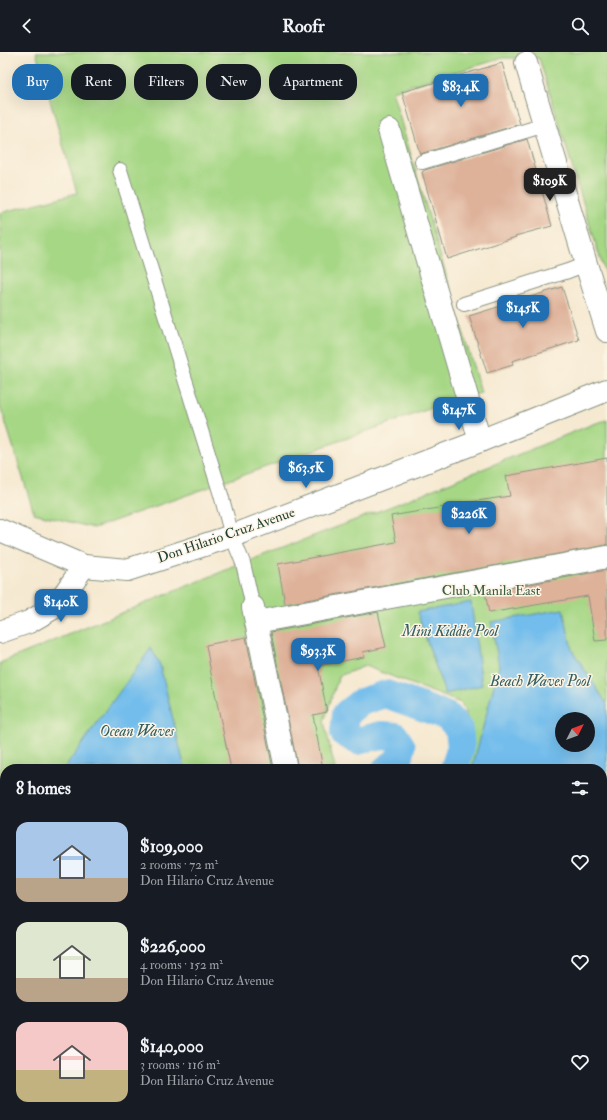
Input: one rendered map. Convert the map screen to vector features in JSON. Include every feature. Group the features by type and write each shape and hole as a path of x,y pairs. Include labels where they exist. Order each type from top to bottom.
{"street":[{"path":"526,63 607,331"},
{"path":"389,130 480,441"},
{"name":"Don Hilario Cruz Avenue","path":"0,530 84,566 127,570 232,536 480,441 607,390"},
{"path":"285,764 255,615 607,557"},
{"path":"0,632 28,622 55,607 84,566"}],"lane":[{"path":"422,162 545,125"},
{"path":"120,170 221,495 232,536 243,563 255,615"},
{"path":"464,304 586,264"}],"green space":[{"path":"36,52 607,52 607,281 539,58 503,58 392,91 481,393 449,402 94,528 34,513 0,405 0,213 77,193 50,100 63,100 63,64 39,64"},
{"name":"Club Manila East","path":"607,420 607,764 456,764 469,722 461,703 365,666 339,676 324,721 334,764 0,764 0,663 243,563 397,504 593,424"}],"water":[{"name":"Mini Kiddie Pool","path":"471,602 482,685 445,694 417,612"},
{"name":"Beach Waves Pool","path":"563,609 572,650 607,704 607,764 473,764 499,666 491,622"},
{"name":"Ocean Waves","path":"151,648 160,665 184,764 68,764"}],"building":[{"path":"502,63 520,124 420,154 402,92"},
{"path":"527,139 552,226 515,236 516,237 447,259 422,172"},
{"path":"562,287 579,340 512,361 513,365 487,373 469,316"},
{"path":"607,458 607,545 285,604 278,564 396,542 391,516 510,496 506,476"},
{"path":"607,570 607,640 595,641 588,596 489,613 485,592"},
{"path":"378,612 386,647 363,652 364,657 318,666 327,712 313,715 322,764 297,764 271,632"},
{"path":"246,637 272,764 230,764 206,645"}],"waterway":[{"path":"393,764 399,760 402,747 395,736 381,735 358,741 344,733 346,714 361,702 386,694 447,716 459,729 461,747 456,764"}]}
